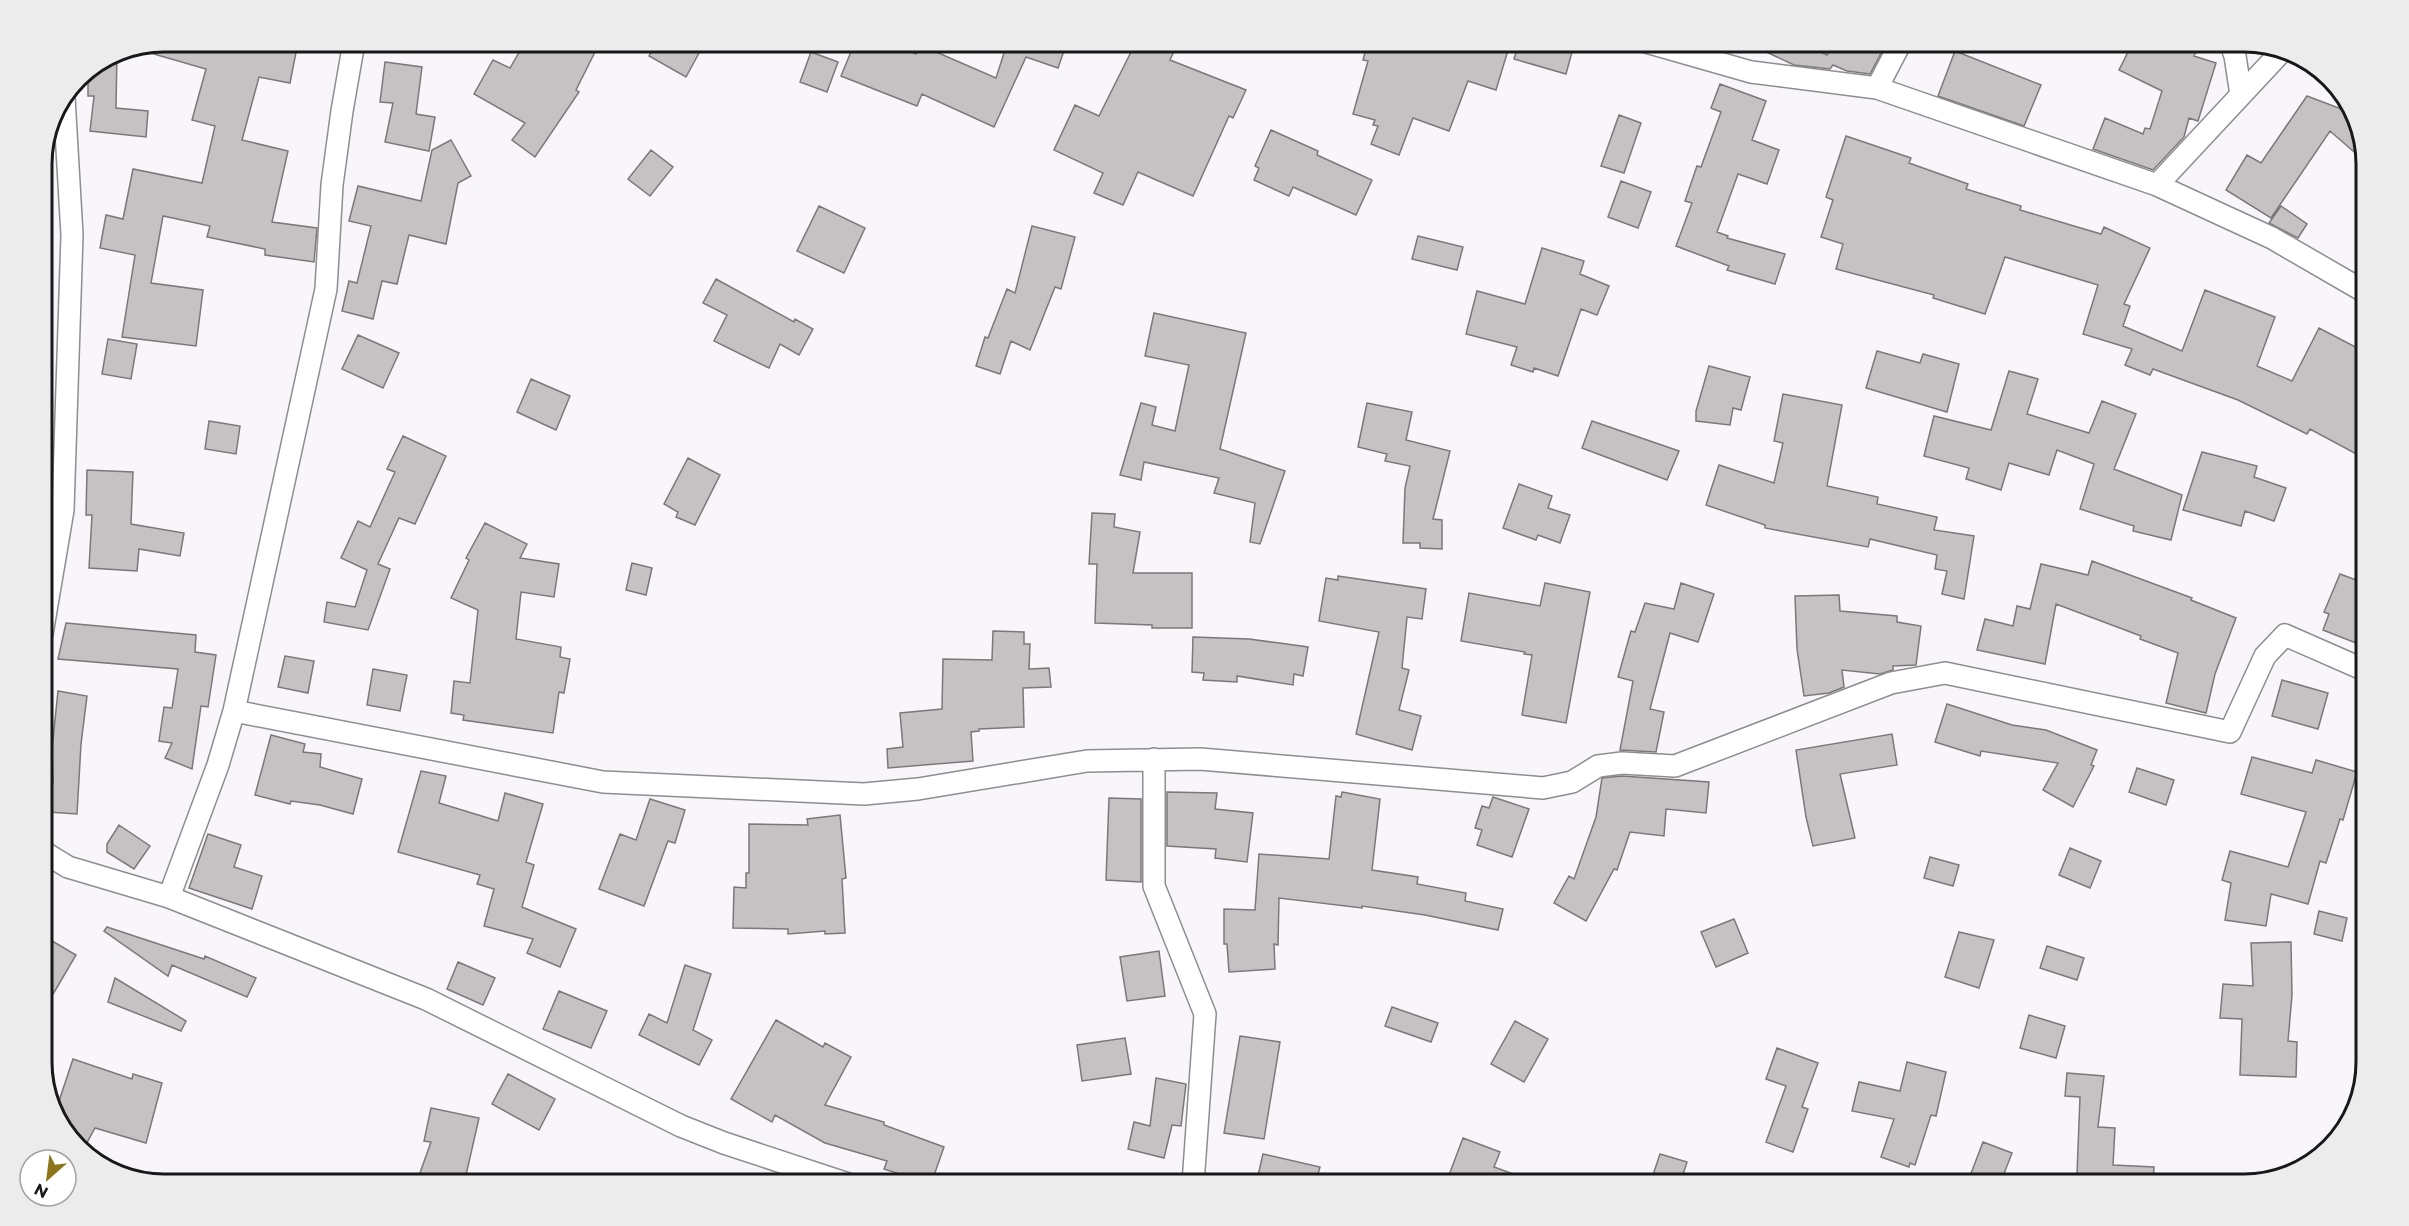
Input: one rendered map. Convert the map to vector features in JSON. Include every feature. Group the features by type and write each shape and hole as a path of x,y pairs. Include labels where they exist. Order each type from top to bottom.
{"street":[{"path":"1682,52 1751,72 1877,88 2157,185 2272,238 2356,287"},
{"path":"1877,88 1896,52"},
{"path":"2234,52 2241,95"},
{"path":"170,897 218,765 234,711 326,289 332,184 352,53"},
{"path":"2157,185 2276,57"},
{"path":"53,569 63,510 72,235 65,114"},
{"path":"234,711 603,782 864,794 918,789 1087,761 1200,759 1543,788 1572,782 1598,766 1622,763 1675,766 1891,683 1945,673 2230,732 2265,656 2285,635 2356,666"},
{"path":"1154,759 1154,886 1205,1014 1194,1174"},
{"path":"53,858 68,867 170,897 426,999 681,1126 818,1174"}],"building":[{"path":"1365,52 1507,52 1496,90 1468,81 1449,131 1413,118 1399,155 1371,144 1378,126 1373,125 1375,120 1353,114 1368,61 1363,60"},
{"path":"1516,52 1572,52 1566,74 1514,59"},
{"path":"1767,52 1821,52 1827,55 1829,52 1882,52 1870,74 1847,71 1833,65 1830,69 1794,65"},
{"path":"1955,52 2041,85 2024,126 1938,96"},
{"path":"2128,52 2196,52 2194,56 2216,63 2198,121 2189,118 2184,137 2153,170 2093,149 2105,118 2143,134 2145,128 2150,129 2162,91 2119,70"},
{"path":"296,53 290,83 259,77 242,140 288,151 272,222 317,228 314,262 265,255 265,249 207,237 210,226 163,216 151,283 203,290 196,346 122,337 135,255 100,248 106,215 123,219 133,169 202,183 215,126 192,120 206,69 153,54"},
{"path":"519,53 595,53 576,90 579,92 535,157 512,140 525,123 474,94 493,60 510,68"},
{"path":"651,53 699,53 686,77 649,56"},
{"path":"811,53 838,62 827,92 800,82"},
{"path":"851,53 938,53 996,78 1004,53 1063,53 1058,68 1026,57 994,127 922,94 917,106 841,76"},
{"path":"1131,53 1173,53 1170,60 1246,90 1233,118 1229,116 1193,196 1138,172 1123,205 1094,193 1103,173 1054,150 1075,105 1099,116"},
{"path":"385,62 422,67 416,114 435,117 429,151 385,142 393,103 380,102"},
{"path":"117,64 116,108 148,111 146,137 90,131 94,96 88,96 88,83"},
{"path":"1720,84 1766,101 1752,140 1779,150 1767,184 1738,174 1717,232 1728,236 1727,238 1785,254 1775,284 1727,270 1729,266 1676,246 1692,203 1685,201 1697,166 1701,167 1721,112 1711,108"},
{"path":"2307,96 2342,109 2351,129 2355,153 2330,131 2271,218 2226,190 2247,155 2261,163"},
{"path":"1619,115 1641,123 1624,173 1601,166"},
{"path":"1271,130 1318,151 1317,155 1372,180 1356,215 1293,187 1289,196 1254,180 1259,168 1255,166"},
{"path":"1846,136 1911,158 1909,163 1968,184 1966,189 2021,206 2020,210 2101,234 2104,227 2150,248 2124,304 2130,306 2123,326 2182,351 2205,290 2275,317 2257,366 2292,381 2319,328 2356,347 2356,454 2310,429 2307,434 2238,400 2153,369 2150,375 2125,365 2132,349 2083,334 2098,285 2005,257 1985,314 1933,298 1934,295 1836,269 1843,244 1821,237 1833,200 1826,197"},
{"path":"451,140 471,176 458,183 446,244 409,235 397,284 382,281 373,319 342,311 349,281 357,283 371,226 349,221 358,186 421,201 432,150"},
{"path":"651,150 673,167 650,196 628,179"},
{"path":"1621,181 1651,192 1638,228 1608,217"},
{"path":"819,206 865,228 844,273 797,251"},
{"path":"2281,206 2307,224 2298,238 2269,223"},
{"path":"1032,226 1075,237 1061,289 1055,287 1030,350 1011,341 1000,374 976,366 985,337 988,338 1007,289 1015,293"},
{"path":"1418,236 1463,247 1457,270 1412,259"},
{"path":"1542,248 1584,261 1580,274 1609,286 1597,315 1581,309 1558,376 1534,368 1533,372 1511,365 1517,347 1466,334 1477,291 1525,304"},
{"path":"716,279 794,322 795,319 813,329 799,355 780,344 769,368 714,341 727,315 703,303"},
{"path":"1154,313 1246,333 1220,449 1285,471 1260,544 1250,542 1255,503 1214,493 1219,478 1144,462 1141,480 1120,475 1141,403 1156,407 1152,425 1175,431 1189,365 1145,356"},
{"path":"358,335 399,353 383,388 342,369"},
{"path":"108,339 137,344 131,379 102,374"},
{"path":"1877,351 1920,363 1923,354 1959,364 1947,412 1866,388"},
{"path":"1709,366 1750,377 1741,410 1733,408 1730,425 1696,421 1696,411"},
{"path":"2009,371 2038,379 2027,414 2089,433 2102,401 2136,414 2114,469 2182,495 2171,540 2133,531 2134,526 2080,509 2094,464 2057,450 2049,475 2009,463 2001,490 1966,479 1969,468 1924,456 1934,416 1991,430"},
{"path":"531,379 570,396 556,430 517,412"},
{"path":"1783,394 1842,405 1827,486 1878,497 1877,504 1937,517 1934,530 1974,536 1964,599 1942,594 1947,571 1935,569 1937,555 1870,539 1868,547 1765,528 1765,525 1706,505 1719,465 1774,483 1783,443 1774,441"},
{"path":"1367,403 1412,412 1406,440 1450,451 1433,519 1442,520 1442,549 1420,548 1420,543 1403,543 1405,488 1410,466 1385,461 1387,454 1358,447"},
{"path":"209,421 240,426 236,454 205,449"},
{"path":"1592,421 1679,451 1667,480 1582,448"},
{"path":"403,436 446,456 415,524 399,518 378,564 390,569 368,630 324,622 327,602 355,607 367,570 341,558 358,521 370,527 395,472 387,469"},
{"path":"2202,452 2257,466 2254,477 2286,488 2274,521 2245,511 2241,526 2183,510"},
{"path":"688,458 720,475 695,525 676,517 678,512 664,504"},
{"path":"87,470 133,472 131,524 184,533 180,556 139,549 137,571 89,568 92,515 86,515"},
{"path":"1519,484 1552,496 1548,508 1570,515 1560,543 1538,535 1536,540 1503,528"},
{"path":"1092,513 1115,514 1114,527 1140,532 1133,573 1192,573 1192,628 1152,628 1152,625 1095,623 1097,564 1089,564"},
{"path":"485,523 527,544 520,558 559,564 554,597 521,592 516,639 561,647 560,657 570,659 564,693 559,692 553,733 463,720 464,715 451,713 454,681 470,683 478,610 451,598 469,560 466,558"},
{"path":"2092,561 2192,598 2191,600 2236,618 2215,674 2206,713 2166,703 2178,653 2140,639 2141,636 2056,604 2045,664 1977,650 1985,619 2013,626 2017,606 2030,609 2041,564 2088,575"},
{"path":"632,563 652,568 646,595 626,590"},
{"path":"2340,574 2356,580 2356,643 2323,630 2329,614 2324,612"},
{"path":"1338,576 1426,589 1422,619 1407,617 1402,668 1409,670 1399,710 1421,716 1412,750 1356,734 1379,632 1319,621 1326,578 1338,580"},
{"path":"1545,583 1590,592 1566,723 1522,715 1532,655 1461,641 1469,593 1540,606"},
{"path":"1681,583 1714,594 1698,642 1670,633 1650,709 1664,712 1656,752 1620,750 1633,681 1618,677 1631,631 1635,632 1645,603 1674,609"},
{"path":"1839,595 1840,611 1897,616 1897,622 1921,626 1916,665 1893,666 1893,670 1880,674 1842,670 1844,687 1829,693 1804,696 1797,649 1795,596"},
{"path":"66,623 196,635 195,652 216,655 208,707 201,706 192,769 165,758 172,743 159,741 164,707 172,708 178,669 58,659"},
{"path":"993,631 1024,632 1024,644 1030,644 1029,669 1049,668 1051,687 1023,688 1024,727 979,729 979,731 971,732 973,761 888,768 887,749 903,747 900,713 942,709 943,659 992,660"},
{"path":"1193,637 1249,639 1308,647 1303,676 1294,674 1293,685 1237,676 1237,682 1203,680 1204,673 1192,672"},
{"path":"285,656 314,661 308,693 278,687"},
{"path":"373,669 407,675 400,711 367,705"},
{"path":"2282,680 2328,693 2318,729 2272,716"},
{"path":"58,691 87,696 81,744 77,814 53,812 53,739"},
{"path":"1947,704 2012,725 2046,730 2097,750 2091,765 2094,766 2073,807 2043,790 2058,763 1981,751 1980,756 1935,742"},
{"path":"1892,734 1897,765 1840,774 1855,838 1813,846 1806,817 1796,750"},
{"path":"271,735 305,744 303,752 321,754 320,767 362,779 353,814 320,805 291,801 290,804 255,795"},
{"path":"2252,757 2312,773 2316,760 2356,772 2343,820 2340,819 2326,863 2320,861 2308,904 2271,894 2266,926 2225,920 2231,883 2222,880 2230,851 2288,867 2306,812 2241,794"},
{"path":"2137,768 2174,780 2166,805 2129,792"},
{"path":"421,771 446,776 439,803 498,821 505,793 543,804 526,862 534,865 522,907 576,929 560,967 527,953 533,939 484,926 494,889 477,884 480,875 398,852"},
{"path":"1622,776 1709,782 1706,813 1666,809 1664,836 1630,832 1617,870 1614,869 1586,921 1554,903 1569,876 1574,879 1596,817 1602,778"},
{"path":"1167,792 1217,793 1215,809 1253,813 1247,862 1215,858 1216,849 1167,846"},
{"path":"1342,792 1380,799 1372,870 1418,877 1417,884 1466,893 1465,901 1503,909 1498,930 1425,915 1279,898 1278,945 1274,944 1275,969 1229,972 1227,944 1224,944 1224,909 1255,910 1259,854 1329,859 1336,796 1341,797"},
{"path":"1493,797 1529,809 1512,857 1477,845 1482,830 1475,828 1482,806 1489,808"},
{"path":"1109,798 1141,799 1141,882 1106,880"},
{"path":"650,799 685,810 675,843 668,841 644,906 599,889 620,834 636,840"},
{"path":"840,815 846,878 842,879 845,933 825,934 825,931 788,934 788,929 733,928 734,887 746,888 746,873 749,873 749,824 808,825 807,819"},
{"path":"119,825 150,846 134,869 107,852 107,844"},
{"path":"208,834 241,845 234,867 262,876 252,909 189,888"},
{"path":"2070,848 2101,861 2090,888 2059,875"},
{"path":"1930,857 1959,865 1953,886 1924,878"},
{"path":"2319,911 2347,918 2342,941 2314,934"},
{"path":"1734,919 1748,953 1716,967 1701,932"},
{"path":"107,927 204,959 205,956 256,978 247,997 172,965 168,976 104,931"},
{"path":"1959,932 1994,940 1979,988 1945,977"},
{"path":"53,941 76,955 53,994"},
{"path":"2291,942 2292,995 2288,1041 2297,1042 2296,1077 2240,1075 2242,1019 2220,1018 2223,984 2253,986 2251,943"},
{"path":"2047,946 2084,958 2077,980 2040,968"},
{"path":"1159,951 1165,996 1127,1001 1120,957"},
{"path":"458,962 495,978 483,1005 447,989"},
{"path":"685,965 711,974 693,1030 712,1040 699,1065 639,1035 649,1014 667,1023"},
{"path":"115,978 186,1021 181,1031 108,1002"},
{"path":"559,991 607,1011 591,1048 543,1029"},
{"path":"1392,1007 1438,1023 1431,1042 1385,1026"},
{"path":"2029,1015 2065,1026 2056,1058 2020,1048"},
{"path":"776,1020 823,1047 825,1043 851,1057 825,1105 884,1122 884,1125 944,1147 935,1174 900,1174 884,1169 887,1161 825,1143 775,1115 772,1122 731,1099"},
{"path":"1515,1021 1548,1039 1524,1082 1491,1064"},
{"path":"1240,1036 1280,1042 1264,1139 1224,1133"},
{"path":"1125,1038 1131,1074 1082,1081 1077,1045"},
{"path":"1777,1048 1818,1063 1802,1107 1808,1109 1793,1152 1766,1142 1786,1086 1766,1079"},
{"path":"73,1059 132,1079 133,1074 162,1083 146,1143 95,1128 87,1142 71,1124 59,1100"},
{"path":"1907,1062 1946,1072 1936,1116 1931,1115 1915,1165 1910,1163 1909,1167 1881,1157 1894,1119 1852,1111 1859,1082 1900,1091"},
{"path":"2067,1073 2104,1076 2098,1127 2115,1128 2113,1165 2154,1167 2154,1174 2077,1174 2080,1097 2065,1096"},
{"path":"508,1074 555,1099 539,1130 492,1104"},
{"path":"1156,1078 1186,1084 1181,1126 1172,1125 1164,1158 1128,1149 1134,1122 1150,1126"},
{"path":"431,1108 479,1118 466,1174 420,1174 431,1142 424,1141"},
{"path":"1463,1138 1500,1152 1494,1167 1514,1174 1449,1174"},
{"path":"1983,1142 2012,1153 2004,1174 1971,1174"},
{"path":"1263,1154 1320,1167 1318,1174 1258,1174"},
{"path":"1660,1154 1687,1162 1683,1174 1653,1174"}]}
